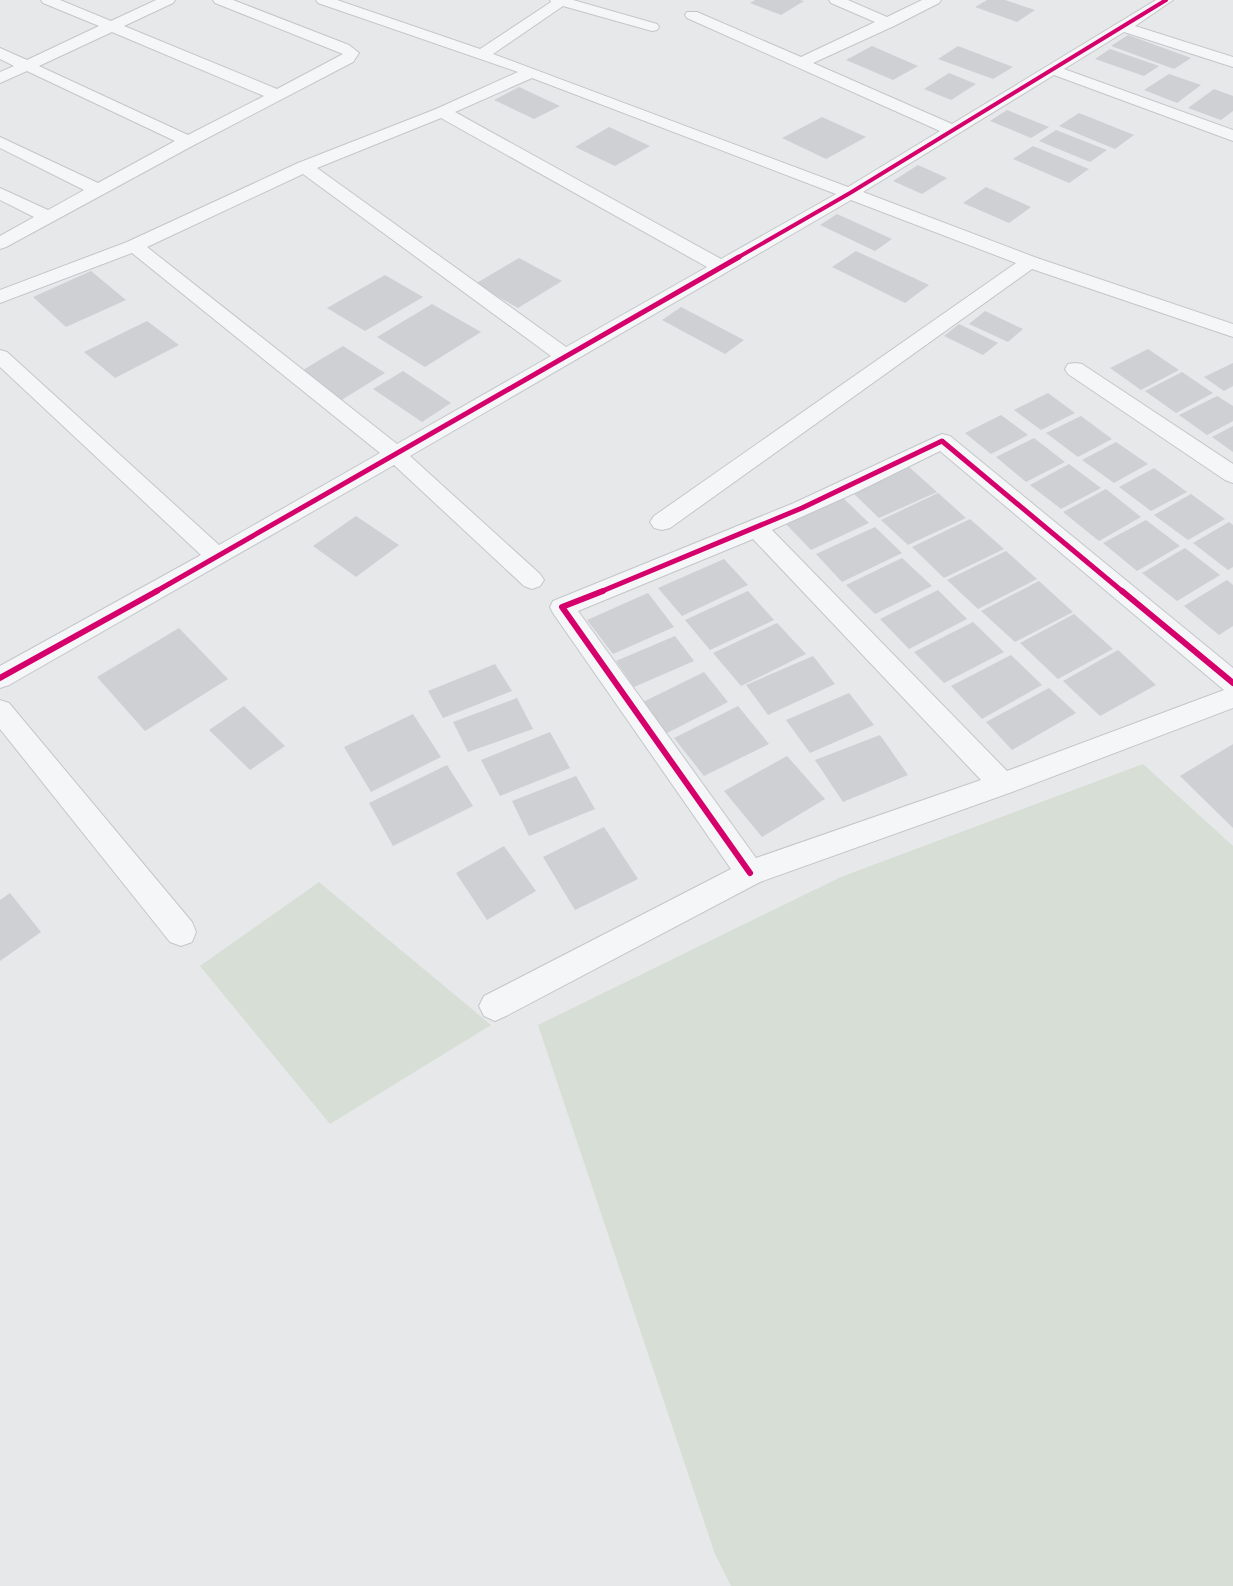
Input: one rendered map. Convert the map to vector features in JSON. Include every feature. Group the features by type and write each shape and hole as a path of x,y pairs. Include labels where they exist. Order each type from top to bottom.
{"street":[{"path":"48,0 277,95"},
{"path":"0,78 168,0"},
{"path":"0,243 188,141 348,59 351,53 344,48 220,0"},
{"path":"323,0 532,72 1030,262 1233,331"},
{"path":"481,55 561,0 652,27"},
{"path":"836,0 889,23"},
{"path":"801,63 889,23 934,0"},
{"path":"0,678 217,557 850,193 1166,0"},
{"path":"692,15 952,130"},
{"path":"1121,26 1233,62"},
{"path":"0,53 188,141"},
{"path":"1051,69 1233,136"},
{"path":"0,297 134,246 304,167 442,112 532,72"},
{"path":"442,112 721,267"},
{"path":"0,142 98,190"},
{"path":"304,167 565,356"},
{"path":"0,193 48,217"},
{"path":"134,246 395,454 532,580"},
{"path":"662,522 1030,262"},
{"path":"0,356 217,557"},
{"path":"1075,369 1233,475"},
{"path":"750,873 562,607 756,528 899,464 942,441 1233,683"},
{"path":"756,528 1002,784"},
{"path":"495,1006 750,873 1002,784 1233,697"},
{"path":"0,710 180,932"}],"shaded area":[{"path":"1143,764 1233,846 1233,1586 731,1586 715,1554 538,1025 841,877"},
{"path":"319,882 491,1025 330,1124 200,966"}],"building":[{"path":"755,0 804,1 781,15 750,3"},
{"path":"987,0 1005,0 1035,10 1017,22 975,7"},
{"path":"1128,35 1191,58 1174,69 1111,46"},
{"path":"872,46 918,66 893,80 846,60"},
{"path":"958,46 1013,67 993,79 938,59"},
{"path":"1110,49 1159,66 1144,76 1095,59"},
{"path":"949,73 976,84 951,100 924,89"},
{"path":"1169,74 1201,85 1177,103 1144,90"},
{"path":"519,87 560,106 534,119 494,100"},
{"path":"1214,89 1233,96 1233,111 1221,120 1188,108"},
{"path":"1007,110 1049,127 1031,138 990,121"},
{"path":"1079,113 1134,135 1115,149 1059,126"},
{"path":"822,117 866,137 826,159 782,138"},
{"path":"609,127 650,146 615,166 575,147"},
{"path":"1056,130 1107,150 1090,162 1039,141"},
{"path":"1033,146 1089,169 1069,183 1013,159"},
{"path":"918,165 947,178 922,194 893,181"},
{"path":"986,187 1031,207 1009,223 963,203"},
{"path":"837,214 892,239 875,251 820,225"},
{"path":"856,251 929,285 905,303 832,267"},
{"path":"519,258 562,281 518,308 475,284"},
{"path":"91,271 126,300 66,327 33,297"},
{"path":"385,275 423,297 365,331 327,308"},
{"path":"432,304 481,332 425,367 377,337"},
{"path":"681,307 744,340 725,354 662,320"},
{"path":"985,311 1023,329 1008,342 969,324"},
{"path":"147,321 179,345 115,378 84,352"},
{"path":"959,324 998,343 983,355 944,336"},
{"path":"343,346 385,373 340,401 298,373"},
{"path":"1148,349 1179,370 1141,390 1110,368"},
{"path":"1233,363 1233,386 1224,391 1204,377"},
{"path":"403,371 451,403 422,422 373,389"},
{"path":"1182,372 1213,393 1176,413 1145,391"},
{"path":"1048,393 1075,413 1041,430 1014,410"},
{"path":"1217,396 1233,406 1233,421 1207,435 1179,415"},
{"path":"1001,415 1028,435 991,454 965,433"},
{"path":"1081,416 1112,439 1078,457 1046,433"},
{"path":"1233,426 1233,452 1212,437"},
{"path":"1034,438 1065,462 1026,482 996,457"},
{"path":"1116,442 1148,464 1114,483 1082,460"},
{"path":"1069,464 1101,488 1061,509 1030,485"},
{"path":"908,466 937,492 879,518 851,491"},
{"path":"1154,468 1187,492 1151,511 1119,487"},
{"path":"1106,489 1141,517 1099,541 1063,512"},
{"path":"938,493 966,518 908,545 881,520"},
{"path":"1191,494 1225,519 1188,540 1154,515"},
{"path":"842,497 869,523 811,550 785,523"},
{"path":"356,516 399,545 356,577 313,546"},
{"path":"970,519 1004,549 944,578 912,547"},
{"path":"1146,520 1180,546 1137,571 1103,543"},
{"path":"1229,522 1233,525 1233,567 1228,570 1193,543"},
{"path":"875,527 902,553 842,582 816,554"},
{"path":"1185,548 1220,575 1177,601 1142,573"},
{"path":"1006,551 1037,579 978,609 947,580"},
{"path":"902,558 932,586 875,614 846,585"},
{"path":"724,559 748,585 682,616 658,588"},
{"path":"1227,580 1233,585 1233,626 1219,635 1184,606"},
{"path":"1039,581 1073,612 1015,642 981,611"},
{"path":"938,590 967,619 909,649 880,619"},
{"path":"748,591 774,620 710,650 685,620"},
{"path":"648,593 674,627 613,654 587,620"},
{"path":"1074,614 1113,649 1058,679 1020,643"},
{"path":"973,622 1004,652 944,683 914,652"},
{"path":"777,623 806,654 741,686 713,653"},
{"path":"179,628 228,679 145,731 97,677"},
{"path":"675,636 694,661 634,687 616,661"},
{"path":"1118,650 1156,685 1100,716 1063,681"},
{"path":"1011,655 1042,685 982,719 951,686"},
{"path":"813,656 835,684 768,715 746,685"},
{"path":"495,664 512,691 443,718 428,691"},
{"path":"704,672 728,702 665,734 641,703"},
{"path":"1049,688 1076,713 1012,750 986,722"},
{"path":"849,693 874,725 810,753 786,720"},
{"path":"517,698 533,729 468,752 453,722"},
{"path":"244,706 285,746 250,770 209,730"},
{"path":"738,706 769,744 704,776 674,738"},
{"path":"413,714 441,757 371,792 344,747"},
{"path":"550,732 570,768 500,796 481,760"},
{"path":"880,735 908,775 843,802 815,760"},
{"path":"1233,744 1233,828 1180,776"},
{"path":"787,756 825,799 762,837 724,791"},
{"path":"447,765 473,806 393,846 369,803"},
{"path":"576,776 595,809 529,836 512,801"},
{"path":"604,827 638,879 575,910 543,857"},
{"path":"504,846 536,891 487,920 456,873"},
{"path":"10,893 41,932 0,961 0,900"}],"cycle path":[{"path":"0,678 217,557 850,193 1166,0"},
{"path":"750,873 562,607 802,508 896,465 942,441 1233,683"}]}
